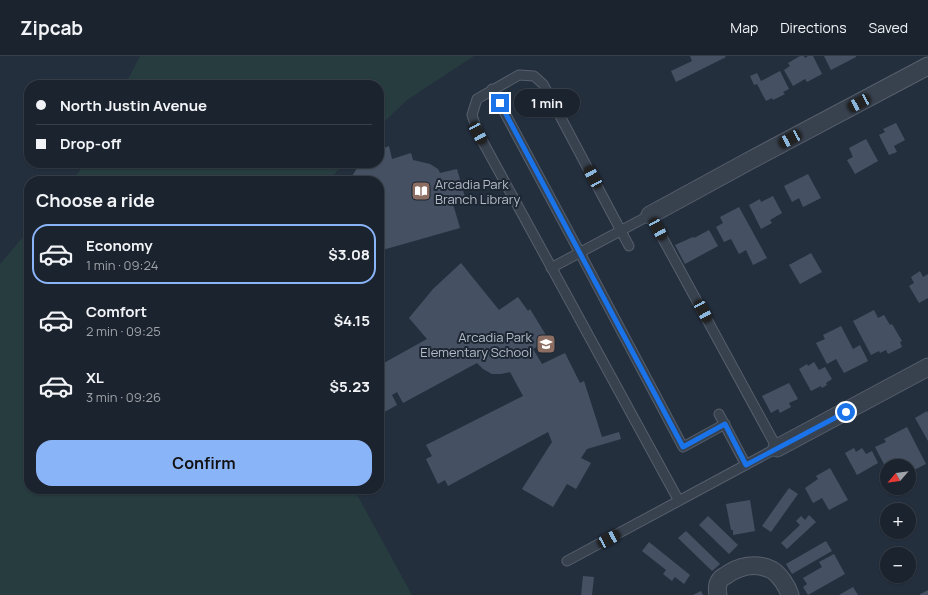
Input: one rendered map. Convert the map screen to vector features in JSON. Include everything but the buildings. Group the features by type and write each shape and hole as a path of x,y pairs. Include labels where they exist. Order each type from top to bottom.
{"street":[{"path":"650,215 928,66"},
{"path":"777,448 928,367"},
{"path":"718,595 717,588 720,580 730,573 740,567 762,566 773,571 781,578 790,595"}],"lane":[{"path":"629,246 622,230 543,84 534,76 519,75 492,89 477,99 472,115 478,133 679,501"},
{"path":"492,89 683,447 725,424"},
{"path":"551,268 650,215 777,448 567,561"},
{"path":"719,414 746,465"}],"green space":[{"path":"140,56 474,56 407,100 384,122 384,80 128,80"},
{"path":"81,168 340,168 333,176 75,176"},
{"path":"24,236 24,494 357,494 412,595 0,595 0,264"}],"place":[{"name":"Arcadia Park Branch Library","path":"421,191"},
{"name":"Arcadia Park Elementary School","path":"546,344"}],"route":[{"path":"500,103 683,447 725,424 746,465 846,412"}]}
